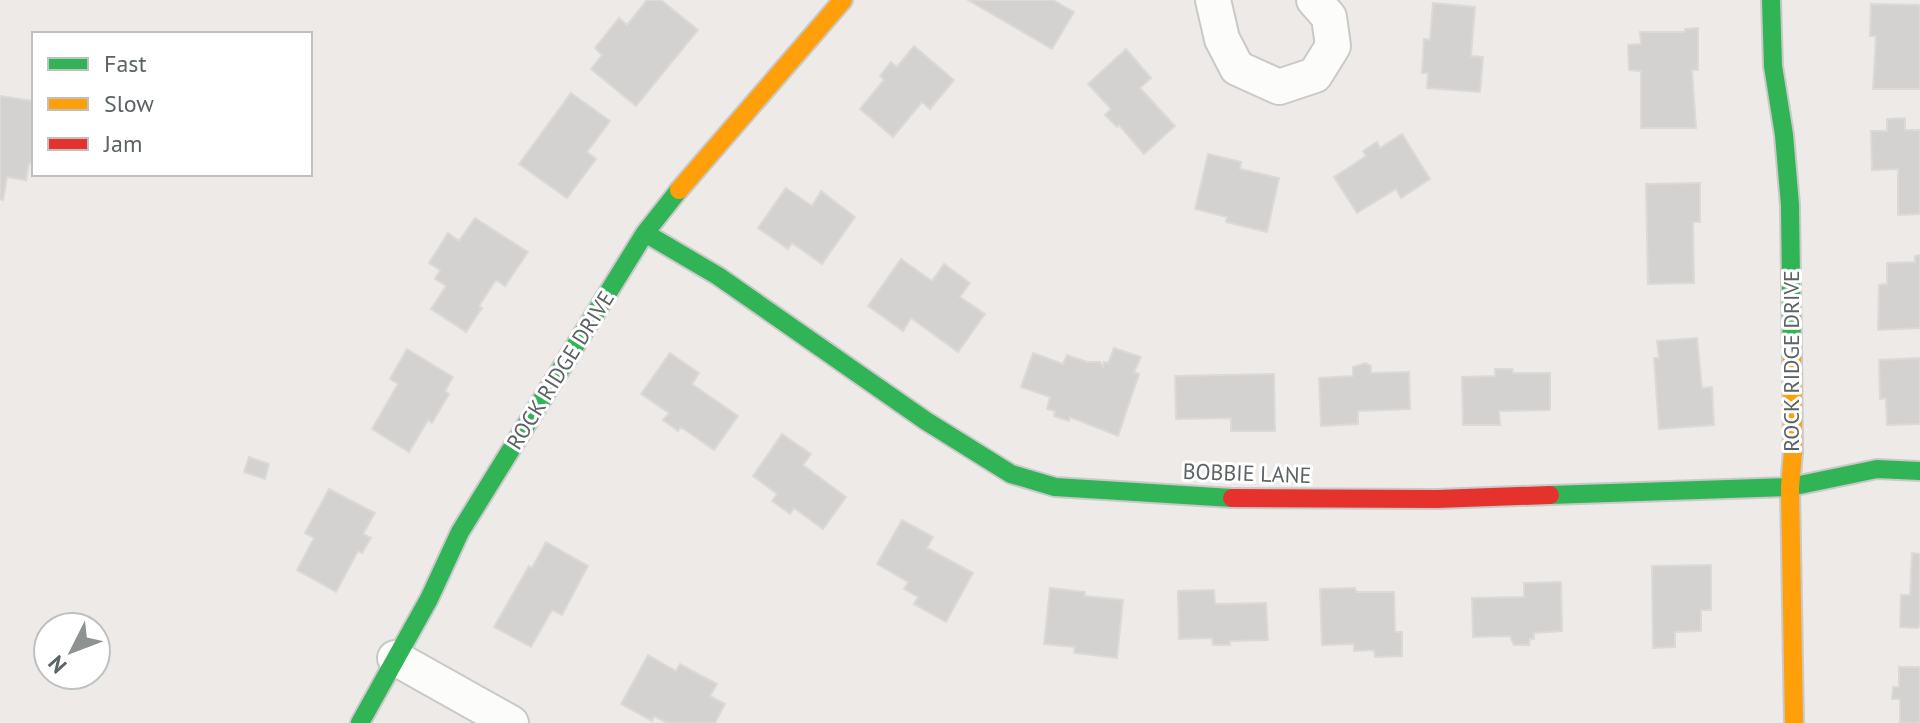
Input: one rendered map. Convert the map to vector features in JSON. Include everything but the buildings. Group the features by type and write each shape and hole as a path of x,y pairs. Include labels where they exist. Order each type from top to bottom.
{"street":[{"name":"ROCK RIDGE DRIVE","path":"360,723 429,599 460,532 645,233 687,179 843,0"},
{"path":"1214,0 1222,39 1237,68 1279,87 1315,75 1333,46 1329,17 1314,0"},
{"name":"ROCK RIDGE DRIVE","path":"1771,0 1773,66 1790,205 1794,723"},
{"name":"BOBBIE LANE","path":"645,233 718,276 926,421 1011,474 1055,487 1259,500 1437,499 1790,487 1877,469 1920,471"},
{"path":"395,658 511,723"}],"traffic: fast":[{"path":"1771,0 1773,66 1784,135 1790,205 1792,358"},
{"path":"360,723 429,599 460,532 645,233 679,190"},
{"path":"645,233 718,276 926,421 1011,474 1055,487 1232,498"},
{"path":"1550,495 1790,487 1877,469 1920,471"}],"traffic: slow":[{"path":"679,190 843,0"},
{"path":"1792,358 1793,452 1790,487 1794,723"}],"traffic: jam":[{"path":"1232,498 1437,499 1550,495"}]}
